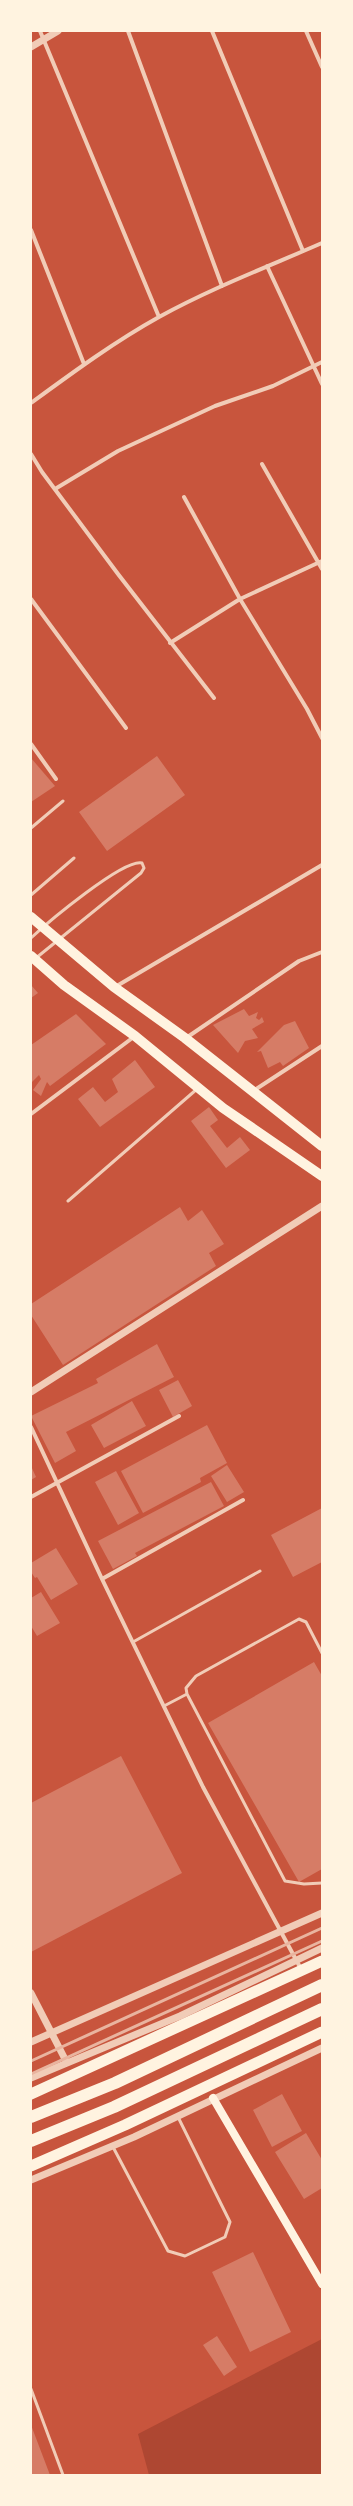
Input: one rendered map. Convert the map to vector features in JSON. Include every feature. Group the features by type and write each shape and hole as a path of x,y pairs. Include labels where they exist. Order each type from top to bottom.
{"highway":[{"path":"31,2094 300,1965 322,1960"},
{"path":"31,2117 114,2083 322,1985"},
{"path":"31,2141 114,2106 322,2009"},
{"path":"31,2166 125,2125 322,2032"}],"main road":[{"path":"31,917 114,987 185,1038 322,1145"},
{"path":"33,957 64,985 135,1036 223,1108 322,1176"},
{"path":"214,2098 322,2284"}],"street":[{"path":"40,31 158,317"},
{"path":"31,47 58,31"},
{"path":"128,31 222,286"},
{"path":"212,31 303,251"},
{"path":"306,31 322,67"},
{"path":"31,230 84,364"},
{"path":"31,403 84,364 158,317 222,286 322,243"},
{"path":"267,266 322,384"},
{"path":"55,489 118,451 215,406 273,386 322,362"},
{"path":"31,454 55,489 170,643 214,698"},
{"path":"262,464 320,562 322,569"},
{"path":"184,497 240,599 307,709 322,738"},
{"path":"170,643 240,599 320,562"},
{"path":"31,599 126,728"},
{"path":"31,744 56,779"},
{"path":"114,987 322,865"},
{"path":"185,1038 299,961 322,952"},
{"path":"31,1114 135,1036"},
{"path":"253,1091 322,1046"},
{"path":"31,1392 322,1206"},
{"path":"31,1496 56,1484 179,1416"},
{"path":"31,1427 56,1484 203,1787 300,1965"},
{"path":"102,1579 243,1500"},
{"path":"31,2042 52,2034 322,1912"},
{"path":"31,2078 300,1965 322,1948"},
{"path":"31,1993 67,2063"},
{"path":"31,2180 112,2146 322,2048"}],"lane":[{"path":"31,828 63,801"},
{"path":"31,895 74,858"},
{"path":"31,938 43,927 113,874 131,864 142,863 144,868 141,873 58,940 33,957"},
{"path":"68,1201 199,1088"},
{"path":"133,1642 260,1571"},
{"path":"322,1653 306,1622 299,1619 196,1676 186,1688 187,1694 285,1881 304,1884 322,1883"},
{"path":"164,1706 187,1694"},
{"path":"112,2146 168,2250 185,2256 225,2237 230,2222 177,2115"},
{"path":"31,2389 63,2475"}],"shaded area":[{"path":"322,2339 322,2475 149,2475 138,2434"}],"building":[{"path":"157,756 185,795 107,851 79,812"},
{"path":"31,758 55,786 31,802"},
{"path":"31,985 38,993 31,998"},
{"path":"244,1009 249,1016 258,1012 256,1018 259,1020 262,1017 264,1022 252,1029 258,1038 245,1041 238,1053 213,1025"},
{"path":"76,1014 106,1044 50,1086 47,1082 41,1096 33,1090 41,1079 39,1075 31,1083 31,1045"},
{"path":"295,1021 309,1048 283,1066 280,1062 268,1068 261,1051 257,1052 284,1025"},
{"path":"135,1060 155,1087 100,1127 78,1099 93,1087 105,1102 118,1092 112,1079"},
{"path":"209,1107 218,1120 210,1126 227,1148 240,1137 250,1150 226,1168 191,1121"},
{"path":"180,1207 188,1221 202,1210 224,1244 209,1253 216,1266 63,1365 31,1315 31,1304"},
{"path":"157,1344 174,1377 66,1432 76,1451 55,1463 31,1416 98,1383 96,1379"},
{"path":"178,1380 192,1406 173,1417 159,1390"},
{"path":"132,1401 146,1426 104,1448 91,1425"},
{"path":"207,1425 227,1463 200,1478 201,1482 143,1513 121,1471"},
{"path":"227,1465 244,1492 227,1502 211,1476"},
{"path":"31,1466 36,1477 31,1480"},
{"path":"116,1471 139,1513 118,1525 95,1482"},
{"path":"211,1482 224,1506 135,1553 137,1556 113,1569 98,1541"},
{"path":"322,1508 322,1562 293,1577 271,1535"},
{"path":"56,1548 78,1584 51,1600 37,1577 35,1578 31,1572 31,1563"},
{"path":"41,1592 60,1623 37,1636 31,1626 31,1598"},
{"path":"314,1662 322,1676 322,1869 299,1882 208,1723"},
{"path":"121,1756 182,1873 31,1952 31,1803"},
{"path":"282,2094 302,2131 272,2147 253,2110"},
{"path":"306,2133 322,2160 322,2188 304,2199 275,2152"},
{"path":"253,2252 291,2332 250,2352 212,2272"},
{"path":"217,2336 237,2367 224,2376 203,2345"},
{"path":"31,2425 50,2475 31,2475"}],"railway":[{"path":"31,2061 322,1928"},
{"path":"31,2074 322,1941"}]}
